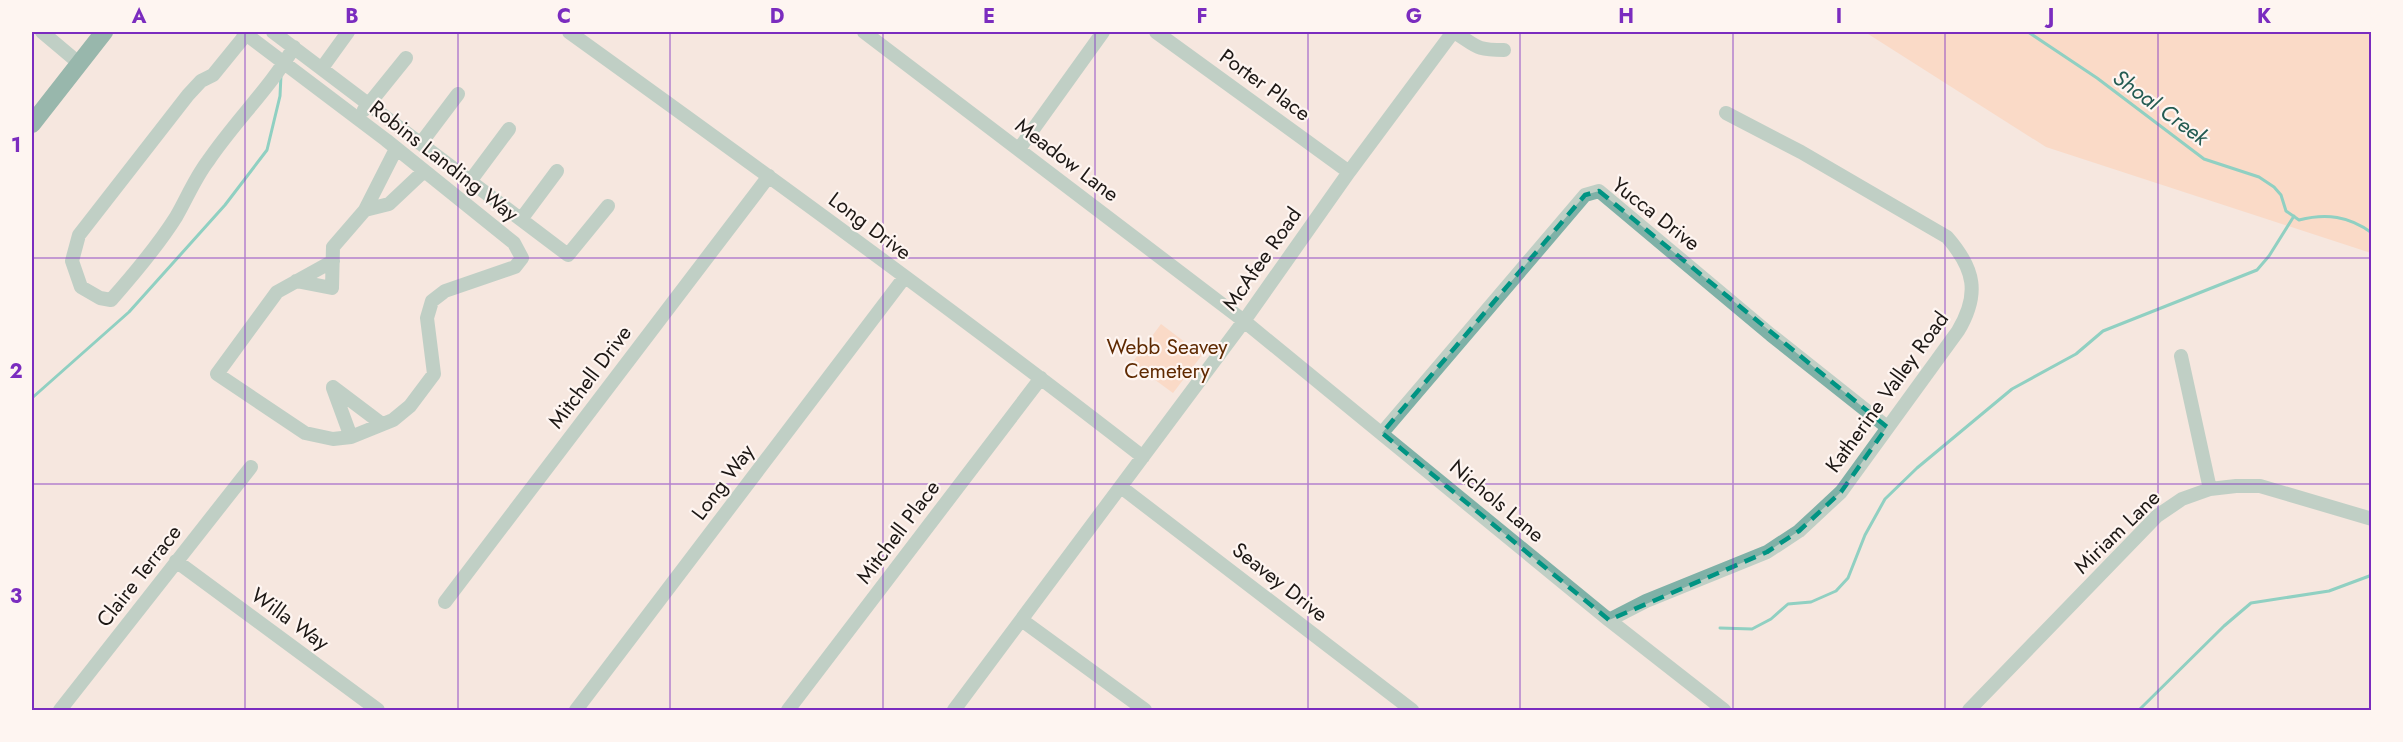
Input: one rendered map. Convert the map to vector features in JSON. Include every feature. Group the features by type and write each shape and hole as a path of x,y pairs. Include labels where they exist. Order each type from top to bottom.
{"main road":[{"path":"32,124 104,32"}],"street":[{"path":"42,32 80,64"},
{"name":"Robins Landing Way","path":"285,63 243,112 206,162 175,218 141,266 111,300 100,298 81,287 72,261 79,235 188,95 201,81 213,75 245,32 357,118 514,243 522,258 515,267 445,291 432,301 427,318 434,374 411,406 393,420 351,437 333,439 305,433 217,374 277,292 296,280"},
{"name":"Robins Landing Way","path":"273,32 568,255 608,206"},
{"path":"322,92 328,72 348,32"},
{"name":"Long Drive","path":"569,32 769,176 1041,378 1143,457"},
{"name":"Meadow Lane","path":"864,32 1244,321"},
{"path":"1019,149 1103,32"},
{"name":"Porter Place","path":"1156,32 1349,172"},
{"path":"1453,32 1482,50 1504,50"},
{"name":"McAfee Road","path":"954,711 1244,321 1349,172 1453,32"},
{"path":"285,63 294,47"},
{"path":"357,118 406,58"},
{"path":"421,143 458,94"},
{"name":"Katherine Valley Road","path":"1609,620 1646,601 1767,552 1798,531 1841,492 1968,314 1972,278 1961,253 1947,237 1801,152 1726,113"},
{"path":"296,280 332,288 333,247 365,210 398,125"},
{"path":"471,180 509,129"},
{"path":"522,218 557,171"},
{"path":"365,210 389,204 423,172"},
{"name":"Mitchell Drive","path":"445,603 769,176"},
{"name":"Yucca Drive","path":"1382,433 1585,195 1599,191 1771,335 1887,427"},
{"path":"296,280 333,261"},
{"name":"Long Way","path":"576,711 904,278"},
{"name":"Nichols Lane","path":"1244,321 1609,620 1724,711"},
{"path":"2181,356 2210,489"},
{"name":"Mitchell Place","path":"788,711 1041,378"},
{"path":"351,437 333,387 382,424"},
{"name":"Claire Terrace","path":"60,711 251,467"},
{"name":"Miriam Lane","path":"1970,711 2157,516 2182,499 2210,489 2260,486 2372,519"},
{"name":"Seavey Drive","path":"1121,487 1412,711"},
{"name":"Willa Way","path":"176,561 378,711"},
{"path":"1023,621 1145,711"}],"highlighted area":[{"path":"1599,191 1887,427 1841,492 1799,531 1767,552 1609,620 1382,433 1585,195"}],"green space":[{"path":"1865,32 2371,32 2371,253 2046,147"},
{"name":"Webb Seavey Cemetery","path":"1161,324 1202,355 1173,393 1132,363"}],"waterway":[{"name":"Shoal Creek","path":"2028,32 2097,78 2204,159 2259,177 2274,187 2281,195 2286,211 2299,220 2319,217 2337,218 2355,223 2372,233"},
{"path":"32,398 129,312 225,205 267,150 280,96 281,75"},
{"path":"1720,628 1752,629 1771,619 1788,604 1811,602 1836,591 1848,578 1865,535 1885,499 1917,468 2012,389 2076,354 2103,331 2257,270 2269,256 2294,216"},
{"path":"2139,710 2224,626 2251,603 2329,591 2372,575"}]}
